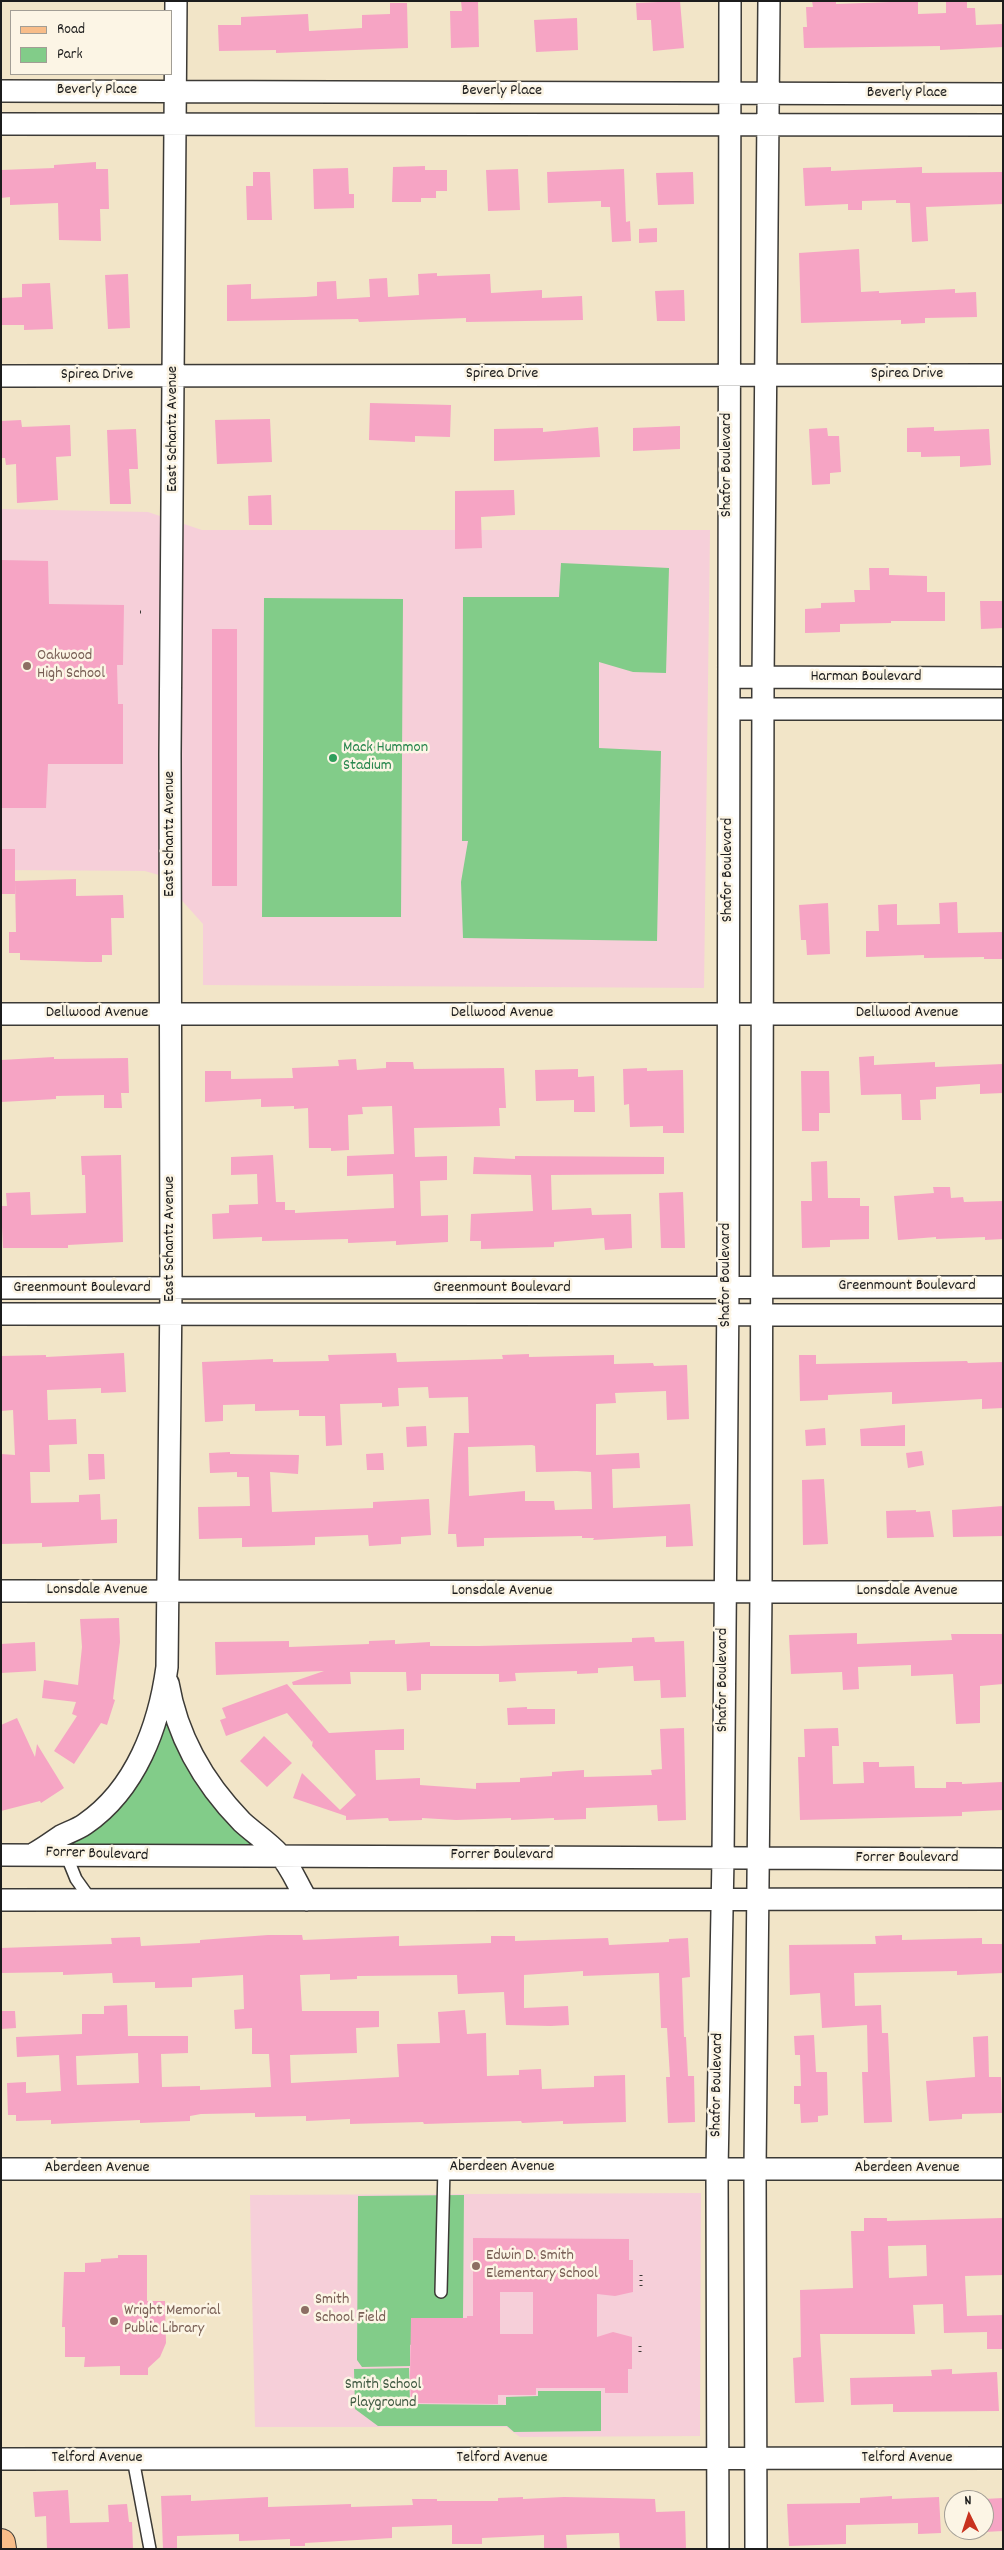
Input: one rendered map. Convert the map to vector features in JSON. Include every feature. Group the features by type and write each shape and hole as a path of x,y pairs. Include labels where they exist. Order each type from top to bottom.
{"main road":[{"path":"1,2543 2,2549"}],"street":[{"name":"East Schantz Avenue","path":"176,1 170,753 171,1314 167,1668 173,1706 187,1745 204,1777 241,1821 280,1855 307,1900"},
{"name":"Shafor Boulevard","path":"718,2549 720,2460 717,2170 723,1858 728,1289 728,124 730,94 730,1"},
{"name":"Shafor Boulevard","path":"756,2549 758,2459 755,2169 759,1899 764,1014 762,679 770,1"},
{"name":"Beverly Place","path":"1,91 175,90 1003,94"},
{"name":"Beverly Place","path":"1,124 1003,125"},
{"name":"Spirea Drive","path":"1,376 1003,375"},
{"name":"Harman Boulevard","path":"728,677 762,679 1003,678"},
{"name":"Harman Boulevard","path":"729,709 1003,709"},
{"name":"Dellwood Avenue","path":"1,1014 1003,1014"},
{"name":"Greenmount Boulevard","path":"1,1288 171,1290 1003,1287"},
{"name":"Greenmount Boulevard","path":"1,1314 1003,1315"},
{"name":"Lonsdale Avenue","path":"1,1591 1003,1592"},
{"name":"East Schantz Avenue","path":"35,1853 64,1845 84,1825 102,1811 122,1788 136,1767 151,1734 161,1701 167,1668"},
{"name":"Forrer Boulevard","path":"64,1845 134,1857 280,1855 1003,1859"},
{"name":"Forrer Boulevard","path":"1,1855 35,1853"},
{"path":"1,1900 1003,1898"},
{"name":"Aberdeen Avenue","path":"1,2169 1003,2169"},
{"name":"Telford Avenue","path":"1,2459 720,2460 1003,2458"}],"lane":[{"path":"64,1845 76,1879 91,1900"},
{"path":"441,2292 444,2168"},
{"path":"134,2459 150,2549"}],"path":[{"path":"140,612 145,612"},
{"path":"641,2275 641,2286"},
{"path":"640,2342 640,2352"}],"shaded area":[{"path":"1,509 148,512 202,530 710,530 704,988 203,985 203,924 159,875 145,871 1,870"},
{"name":"Edwin D. Smith Elementary School","path":"701,2193 700,2436 520,2437 506,2427 255,2427 250,2195"}],"green space":[{"path":"561,563 669,568 666,673 633,672 599,662 599,748 661,751 657,941 463,938 461,882 468,841 462,841 463,597 559,597"},
{"name":"Mack Hummon Stadium","path":"264,598 403,599 401,917 262,917"},
{"path":"161,1701 187,1745 280,1855 65,1854 62,1836 102,1811"},
{"path":"464,2195 463,2318 410,2345 410,2366 362,2367 357,2360 358,2196"},
{"name":"Smith School Playground","path":"409,2368 410,2404 506,2405 506,2397 538,2396 538,2391 601,2391 601,2431 514,2432 507,2426 378,2426 355,2409 354,2369"}],"building":[{"path":"461,1 478,1 479,47 451,48 450,11 462,11"},
{"path":"680,1 684,48 653,51 651,20 637,20 636,3"},
{"path":"812,1 836,1 836,4 918,1 918,14 946,13 946,1 967,1 967,8 975,8 976,25 1003,24 1003,47 940,50 940,46 804,48 803,27 807,27 806,7 813,7"},
{"path":"390,3 407,3 408,48 276,53 276,50 219,51 218,25 241,25 241,17 308,14 309,31 362,28 362,15 390,14"},
{"path":"577,18 578,50 536,52 534,20"},
{"path":"96,162 96,169 108,169 109,209 100,209 101,241 59,240 58,203 10,205 10,197 1,198 1,170 54,168 54,165"},
{"path":"425,166 425,170 447,170 447,191 436,191 436,198 421,198 421,202 392,202 393,167"},
{"path":"831,167 831,171 922,167 922,173 1003,172 1003,204 926,207 928,241 912,242 910,203 896,203 896,200 862,201 862,210 848,210 848,204 805,206 803,168"},
{"path":"348,168 349,194 354,194 354,208 314,209 313,169"},
{"path":"518,169 520,210 488,211 486,170"},
{"path":"624,169 626,222 630,221 631,241 612,242 610,207 601,207 601,201 548,203 547,172"},
{"path":"253,172 270,172 272,220 247,220 246,186 253,186"},
{"path":"693,172 694,204 658,205 656,173"},
{"path":"657,228 657,242 639,243 639,229"},
{"path":"859,249 861,292 879,291 879,293 955,289 955,293 976,292 977,317 925,318 925,323 901,324 901,320 801,323 799,253"},
{"path":"437,273 437,276 490,274 491,293 542,290 542,298 582,296 583,320 466,322 466,318 359,322 358,319 227,321 227,285 251,284 251,299 306,297 317,296 317,282 336,281 337,299 370,297 369,279 387,278 388,297 419,295 418,274"},
{"path":"128,274 130,328 108,329 105,275"},
{"path":"50,283 53,329 24,330 24,325 1,325 1,298 22,297 22,284"},
{"path":"684,290 685,321 657,321 655,291"},
{"path":"370,403 451,405 450,437 415,436 415,442 369,440"},
{"path":"270,419 272,462 217,464 215,420"},
{"path":"21,420 22,427 70,425 71,456 56,457 58,500 17,503 16,464 6,465 5,458 1,458 1,421"},
{"path":"680,426 680,449 633,451 633,428"},
{"path":"598,427 600,457 494,461 494,429 543,428 543,432"},
{"path":"934,427 934,431 989,429 991,465 960,467 960,456 921,457 921,452 907,452 907,428"},
{"path":"827,428 828,436 839,436 841,472 830,473 830,484 812,485 809,429"},
{"path":"136,429 138,469 129,469 131,504 110,504 107,430"},
{"path":"514,490 515,515 481,517 482,548 455,549 455,491"},
{"path":"271,495 272,525 249,525 248,496"},
{"path":"1,560 48,561 49,604 124,605 123,665 117,665 118,704 123,704 123,764 48,764 46,808 1,808"},
{"path":"869,568 889,568 889,575 927,576 927,592 945,592 945,621 891,621 891,623 840,624 840,632 805,633 805,609 821,608 821,603 855,602 854,590 870,590"},
{"path":"980,601 1003,601 1003,628 981,629"},
{"path":"212,629 237,629 237,886 212,886"},
{"path":"1,849 15,849 15,894 1,894"},
{"path":"76,879 76,896 123,895 124,918 111,918 112,955 102,955 102,962 88,962 20,960 20,953 9,953 9,932 16,932 15,881"},
{"path":"957,902 958,933 1003,932 1003,959 984,959 984,957 924,958 924,955 866,957 866,931 879,931 878,905 897,904 897,925 940,924 939,903"},
{"path":"828,903 830,954 807,955 806,940 801,940 799,905"},
{"path":"874,1056 874,1065 935,1062 935,1067 1003,1064 1003,1093 980,1094 980,1084 936,1087 936,1099 920,1100 921,1120 902,1120 901,1094 861,1095 859,1057"},
{"path":"54,1057 54,1059 128,1058 129,1093 121,1093 122,1108 104,1108 104,1095 56,1096 56,1099 1,1102 1,1060"},
{"path":"356,1059 357,1070 386,1068 386,1062 413,1062 414,1069 504,1068 506,1108 499,1108 500,1126 414,1128 415,1157 447,1156 447,1180 420,1181 421,1216 448,1215 448,1242 396,1245 396,1241 348,1243 348,1239 262,1241 262,1237 213,1239 212,1214 229,1213 229,1205 258,1204 257,1174 231,1175 231,1157 273,1155 276,1202 285,1202 285,1210 295,1210 295,1213 394,1208 393,1174 347,1176 347,1156 394,1154 392,1106 362,1107 363,1114 348,1115 349,1150 331,1151 331,1148 309,1148 308,1108 294,1109 294,1106 261,1107 261,1099 205,1102 205,1071 231,1071 231,1079 293,1078 292,1068 339,1066 338,1060"},
{"path":"647,1068 647,1071 683,1070 684,1133 663,1133 663,1126 630,1127 629,1104 624,1105 623,1069"},
{"path":"578,1069 578,1077 594,1076 595,1112 574,1112 574,1100 536,1101 535,1070"},
{"path":"801,1071 829,1071 830,1113 819,1113 819,1131 802,1131"},
{"path":"121,1155 123,1242 68,1245 68,1248 3,1248 1,1206 7,1206 6,1193 30,1192 31,1215 86,1213 85,1175 82,1175 81,1156"},
{"path":"515,1156 664,1157 664,1174 551,1175 552,1210 591,1208 592,1215 631,1214 632,1248 605,1250 604,1238 554,1242 554,1247 481,1249 481,1241 470,1241 471,1214 533,1211 531,1175 473,1174 474,1157 515,1159"},
{"path":"827,1161 828,1198 860,1198 860,1206 869,1206 869,1239 830,1240 830,1247 802,1248 801,1201 812,1201 811,1162"},
{"path":"933,1187 950,1187 951,1198 963,1197 964,1202 1003,1201 1003,1239 985,1240 985,1237 936,1239 936,1237 898,1240 894,1196 934,1193"},
{"path":"683,1192 685,1248 661,1248 659,1193"},
{"path":"124,1353 126,1392 101,1393 101,1388 47,1390 48,1420 76,1419 77,1444 49,1445 50,1472 30,1472 31,1503 79,1502 79,1495 100,1494 101,1520 117,1519 117,1543 42,1547 42,1543 1,1544 1,1454 15,1455 13,1410 1,1411 1,1356 46,1355 46,1357"},
{"path":"396,1353 397,1362 503,1359 502,1355 529,1354 529,1357 614,1355 614,1364 653,1363 654,1366 687,1365 689,1419 667,1420 666,1391 615,1393 616,1403 596,1404 596,1455 639,1453 640,1468 612,1469 613,1508 690,1504 693,1546 666,1547 666,1536 593,1540 594,1538 582,1538 582,1536 484,1538 484,1546 457,1547 456,1534 448,1534 454,1433 469,1433 468,1397 429,1398 428,1387 398,1388 399,1406 382,1407 382,1403 340,1404 342,1445 326,1446 325,1416 299,1416 299,1410 255,1411 255,1404 223,1405 223,1421 205,1422 202,1362 273,1359 273,1362 329,1361 328,1355","holes":["535,1446 536,1472 591,1472 592,1509 555,1510 554,1501 525,1501 525,1491 469,1496 468,1447"]},
{"path":"799,1355 816,1355 816,1364 1003,1362 1003,1408 982,1409 982,1399 892,1404 892,1392 828,1395 828,1400 800,1401"},
{"path":"905,1425 905,1446 861,1446 860,1429"},
{"path":"426,1426 427,1446 407,1447 406,1427"},
{"path":"825,1428 826,1445 806,1446 805,1430"},
{"path":"922,1451 924,1465 908,1468 906,1453"},
{"path":"230,1452 230,1454 299,1455 298,1474 270,1472 272,1512 373,1508 373,1502 429,1499 431,1535 401,1537 401,1544 369,1546 368,1535 315,1537 315,1545 286,1546 242,1547 242,1538 199,1539 198,1507 250,1506 249,1477 237,1477 237,1472 210,1473 209,1453"},
{"path":"383,1453 384,1470 367,1470 366,1454"},
{"path":"88,1454 104,1454 105,1479 89,1480"},
{"path":"824,1479 828,1544 803,1545 802,1480"},
{"path":"1003,1506 1003,1536 953,1537 952,1510"},
{"path":"916,1510 916,1512 930,1511 934,1537 887,1538 886,1511"},
{"path":"119,1618 120,1642 113,1699 115,1700 107,1725 101,1723 74,1764 54,1751 77,1716 72,1714 76,1702 42,1698 44,1680 78,1685 82,1647 80,1619"},
{"path":"857,1633 857,1644 952,1640 951,1634 1003,1634 1003,1684 980,1686 980,1723 956,1724 953,1674 911,1676 911,1665 858,1667 859,1689 843,1690 842,1672 791,1674 789,1635"},
{"path":"654,1637 655,1642 684,1641 686,1697 661,1698 660,1680 634,1681 633,1666 598,1668 598,1673 577,1674 577,1671 515,1673 516,1681 499,1682 499,1674 421,1674 421,1690 407,1691 406,1672 350,1672 351,1684 293,1685 292,1682 324,1671 216,1675 215,1642 289,1641 289,1647 369,1644 369,1641 395,1640 395,1644 430,1642 430,1646 479,1646 632,1642 632,1638"},
{"path":"35,1642 36,1671 1,1673 1,1644"},
{"path":"287,1684 329,1733 404,1729 404,1750 375,1750 376,1780 420,1778 420,1785 476,1789 476,1783 520,1782 520,1778 552,1776 552,1772 584,1770 584,1777 652,1775 651,1770 662,1769 660,1729 684,1728 686,1820 658,1821 657,1805 586,1808 586,1819 511,1820 511,1818 456,1820 422,1818 422,1820 389,1821 388,1818 346,1820 346,1816 293,1798 302,1773 340,1810 356,1795 312,1746 313,1740 312,1742 287,1713 226,1736 220,1720 226,1718 222,1708"},
{"path":"527,1707 527,1709 555,1709 555,1724 508,1725 507,1708"},
{"path":"17,1718 35,1757 37,1744 64,1788 41,1803 40,1801 1,1811 1,1725"},
{"path":"838,1728 839,1746 832,1746 833,1784 864,1783 863,1762 879,1762 879,1767 914,1766 915,1788 946,1788 946,1782 962,1782 962,1784 1002,1782 1003,1810 962,1812 962,1816 800,1820 798,1757 805,1757 804,1729"},
{"path":"264,1736 292,1763 267,1787 240,1761"},
{"path":"268,1935 302,1935 303,1940 399,1936 399,1946 491,1943 491,1936 515,1936 515,1941 608,1938 609,1945 669,1942 669,1939 688,1938 690,1977 682,1978 684,2037 686,2037 688,2076 694,2076 695,2122 668,2123 666,2077 670,2077 667,2028 661,2028 659,1973 583,1976 583,1971 524,1975 524,2008 568,2006 569,2025 551,2026 506,2025 504,1992 458,1994 457,1975 357,1976 357,1979 330,1980 330,1974 300,1975 302,2011 379,2011 379,2027 356,2028 357,2053 290,2055 291,2083 399,2077 397,2044 440,2043 438,2012 465,2010 467,2034 486,2033 487,2076 519,2075 519,2070 541,2069 542,2089 594,2087 594,2076 625,2075 626,2122 563,2124 563,2121 522,2123 521,2121 350,2124 350,2119 306,2121 306,2116 255,2117 255,2113 201,2114 190,2116 190,2121 140,2123 140,2120 51,2124 51,2120 16,2121 16,2115 8,2115 7,2083 26,2082 26,2093 61,2091 59,2055 17,2057 16,2037 82,2034 82,2014 104,2014 104,2006 127,2005 128,2036 188,2036 188,2053 161,2054 162,2087 200,2086 200,2090 271,2087 269,2054 252,2054 252,2028 235,2029 234,2010 244,2009 243,1975 192,1978 192,1987 155,1988 155,1982 113,1983 112,1973 63,1975 63,1972 1,1973 1,1948 112,1944 111,1938 140,1937 141,1946 200,1943 200,1940","holes":["138,2053 139,2083 77,2085 76,2056"]},
{"path":"902,1935 902,1940 982,1938 982,1944 1003,1944 1003,1973 957,1975 957,1971 854,1973 855,2006 881,2005 882,2033 888,2033 892,2122 864,2123 862,2072 868,2072 867,2025 822,2028 820,1993 790,1995 789,1945 876,1944 875,1936"},
{"path":"1,2011 15,2011 16,2028 1,2029"},
{"path":"814,2035 816,2072 827,2072 828,2115 818,2116 818,2122 801,2123 800,2104 794,2104 794,2086 801,2086 800,2055 795,2055 794,2036"},
{"path":"988,2036 989,2077 1001,2077 1002,2113 962,2114 962,2119 929,2121 926,2081 975,2077 973,2037"},
{"path":"864,2218 887,2218 887,2221 1003,2218 1003,2275 965,2276 967,2316 1003,2315 1003,2349 987,2349 987,2332 944,2333 943,2304 913,2305 915,2334 820,2334 824,2402 795,2403 793,2358 801,2357 800,2290 853,2288 851,2231 864,2231","holes":["926,2245 927,2276 889,2278 888,2246"]},
{"path":"473,2238 629,2239 629,2260 633,2260 633,2292 615,2296 597,2294 597,2337 613,2332 632,2337 632,2369 628,2369 628,2393 605,2393 605,2388 536,2388 536,2395 498,2395 498,2404 411,2403 411,2318 467,2318 467,2316 473,2316","holes":["500,2292 533,2292 533,2334 500,2334"]},
{"name":"Wright Memorial Public Library","path":"118,2255 147,2255 147,2301 165,2301 166,2343 160,2357 148,2368 148,2375 120,2375 120,2366 84,2367 85,2357 65,2357 65,2327 62,2327 64,2272 85,2272 85,2263 101,2262 101,2259 118,2258"},
{"path":"952,2369 952,2374 997,2372 999,2411 893,2412 893,2404 851,2405 850,2378 932,2376 931,2370"},
{"path":"68,2490 70,2523 109,2522 108,2505 127,2504 129,2522 132,2522 133,2549 47,2549 46,2516 35,2517 33,2492"},
{"path":"191,2495 191,2501 268,2497 268,2507 351,2504 351,2507 413,2505 412,2499 498,2501 498,2498 564,2497 655,2499 656,2512 685,2511 686,2549 620,2549 619,2533 566,2535 567,2548 544,2549 544,2535 482,2538 482,2544 452,2544 452,2525 392,2527 392,2538 305,2543 305,2546 290,2546 290,2539 239,2541 239,2534 177,2536 177,2549 163,2549 161,2496"},
{"path":"892,2496 892,2499 939,2497 941,2533 918,2534 918,2523 846,2525 846,2544 789,2546 787,2504 860,2503 860,2498"},
{"path":"994,2498 1003,2498 1003,2531 994,2531"}],"place":[{"name":"Oakwood High School","path":"27,666"},
{"name":"Mack Hummon Stadium","path":"333,758"},
{"name":"Edwin D. Smith Elementary School","path":"476,2266"},
{"name":"Smith School Field","path":"305,2310"},
{"name":"Wright Memorial Public Library","path":"114,2321"}]}
